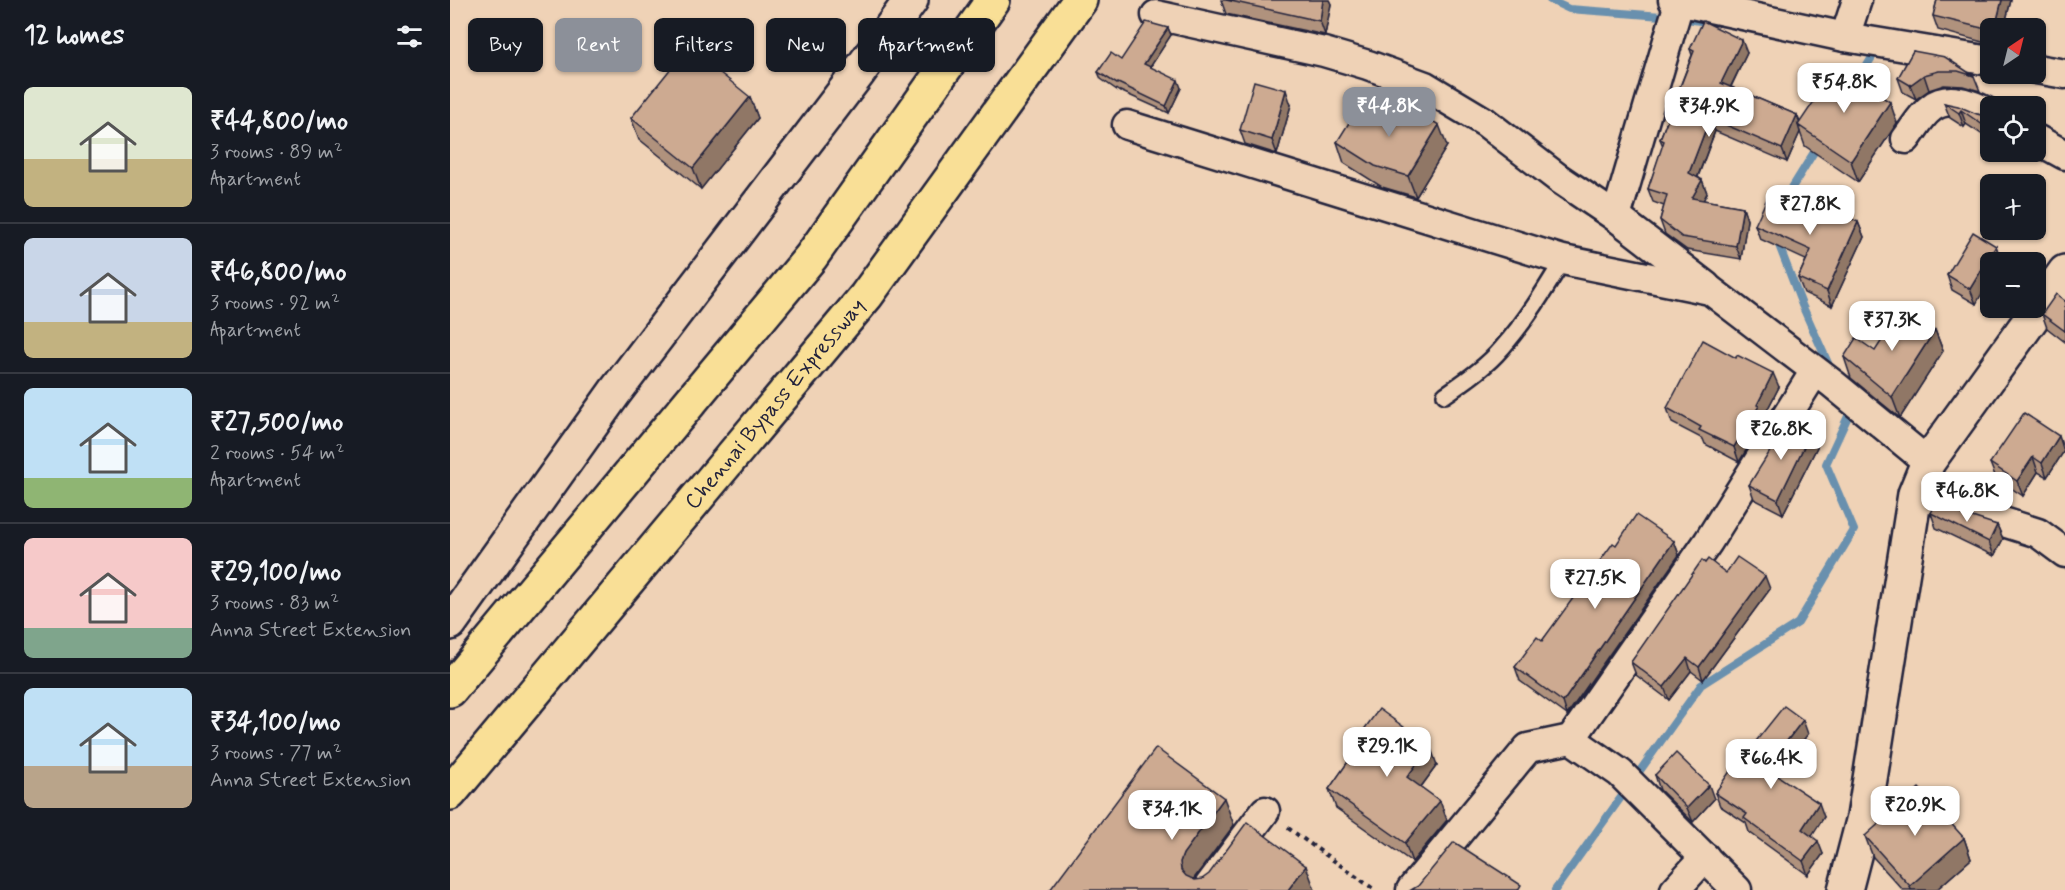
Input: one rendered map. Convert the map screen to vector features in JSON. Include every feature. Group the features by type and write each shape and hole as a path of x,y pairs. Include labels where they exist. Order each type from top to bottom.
{"highway":[{"path":"450,690 811,257 993,0"},
{"name":"Chennai Bypass Expressway","path":"450,793 866,296 1080,0"}],"street":[{"path":"450,622 615,392 859,72 911,0"},
{"path":"1845,37 1857,0"},
{"path":"1616,217 1676,1 1845,37 1980,59"},
{"path":"1156,15 1324,52 1368,64 1425,86 1485,122 1558,178 1616,217 1928,462"},
{"path":"2046,71 2065,74"},
{"path":"1906,139 1931,107 1949,100 1980,108"},
{"path":"1127,125 1563,260 1710,290"},
{"path":"2046,145 2065,155"},
{"path":"1845,890 1864,817 1915,494 1928,462 2065,272"},
{"path":"1411,890 1528,748 1571,739 1708,542 1815,371"},
{"path":"1915,494 2038,534 2065,553"},
{"path":"1571,739 1620,773 1737,890"},
{"path":"1206,890 1265,811"},
{"path":"1676,890 1705,857"}],"lane":[{"path":"1445,395 1475,374 1502,349 1534,307 1563,260"}],"path":[{"path":"1265,811 1376,890"}],"building":[{"path":"1226,0 1323,0 1320,21"},
{"path":"1937,0 2002,0 1998,18 1980,18 1980,28 1933,16"},
{"path":"1703,21 1742,40 1721,83 1797,115 1782,149 1710,118 1689,173 1702,180 1692,198 1743,207 1736,246 1682,237 1660,220 1667,195 1648,189 1664,141 1660,139 1694,51 1690,49"},
{"path":"1146,22 1168,28 1144,64 1178,80 1166,106 1117,84 1098,72 1111,53 1121,60"},
{"path":"1913,51 1945,57 1974,76 1958,71 1939,71 1924,75 1910,85 1898,78"},
{"path":"1837,67 1890,102 1851,161 1798,125"},
{"path":"668,72 719,72 750,97 693,168 631,118"},
{"path":"1254,81 1286,90 1272,140 1240,130"},
{"path":"1399,101 1439,125 1408,176 1375,166 1337,142 1360,105 1386,121"},
{"path":"1944,103 1980,115 1980,123 1961,110 1959,113"},
{"path":"1770,192 1829,219 1834,209 1858,222 1827,291 1798,278 1811,250 1755,225"},
{"path":"1973,232 1980,236 1980,240 1986,240 1996,246 1992,252 1980,252 1980,272 1970,289 1947,275"},
{"path":"2056,294 2065,301 2065,331 2046,317 2046,308"},
{"path":"1902,309 1935,330 1892,397 1844,357 1856,338 1875,351"},
{"path":"1703,340 1736,358 1737,355 1773,373 1757,405 1759,406 1734,447 1699,430 1701,427 1667,408"},
{"path":"2024,413 2059,436 2042,463 2033,457 2017,481 1990,463"},
{"path":"1789,421 1811,432 1778,500 1749,485"},
{"path":"1935,505 1997,525 1989,542 1931,513"},
{"path":"1636,515 1674,541 1563,702 1515,667 1537,637 1542,641 1613,543 1616,545"},
{"path":"1737,557 1765,576 1699,667 1687,658 1664,687 1631,662 1702,560 1705,563 1708,559 1726,573"},
{"path":"1784,706 1803,720 1766,768 1819,803 1802,829 1818,841 1803,861 1744,818 1747,814 1715,793 1746,748 1749,750"},
{"path":"1379,709 1430,746 1407,777 1440,801 1405,843 1329,789 1364,739 1360,735"},
{"path":"1156,748 1224,798 1183,854 1180,862 1181,870 1186,876 1195,880 1202,879 1209,874 1247,822 1306,866 1288,890 1050,890"},
{"path":"1676,753 1709,785 1687,808 1655,775"},
{"path":"1919,788 1964,838 1910,886 1865,836"},
{"path":"1454,842 1521,885 1518,890 1411,890 1418,886"}],"waterway":[{"path":"1550,0 1569,9 1675,17 1712,23"},
{"path":"1852,90 1874,54 1866,52"},
{"path":"1780,207 1819,144"},
{"path":"1777,240 1802,305 1832,372"},
{"path":"1555,890 1701,685 1798,623 1854,530 1826,464 1850,412 1847,406"}]}
